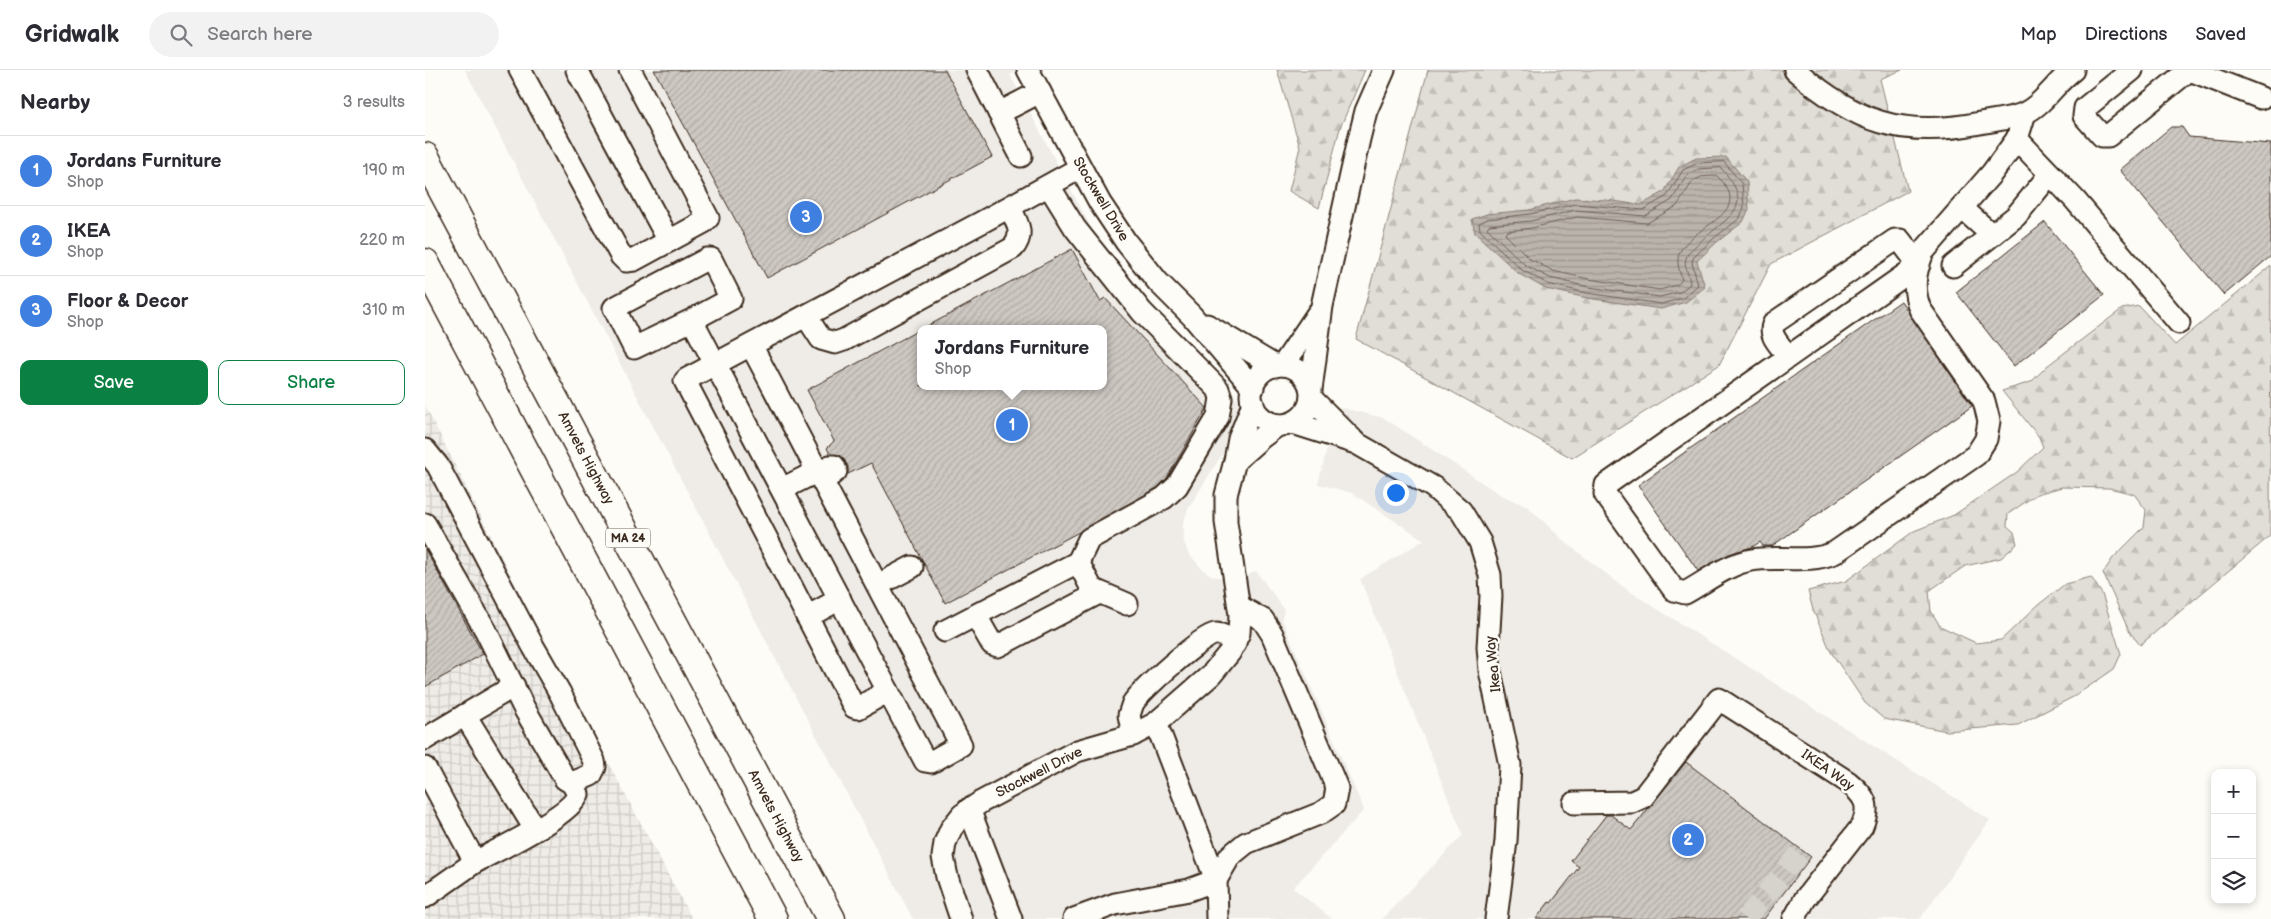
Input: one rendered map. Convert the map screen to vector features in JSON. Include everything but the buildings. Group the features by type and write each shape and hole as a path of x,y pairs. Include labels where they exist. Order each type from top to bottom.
{"highway":[{"name":"Amvets Highway","path":"425,156 831,919"},
{"path":"425,264 773,919"}],"street":[{"path":"520,70 621,256 626,260 634,260 705,222 707,213 630,70"},
{"path":"577,70 669,241"},
{"path":"977,70 1021,156"},
{"name":"Stockwell Drive","path":"961,919 947,877 943,856 945,843 956,821 969,809 1077,751 1133,736 1156,723 1211,675 1235,644 1240,624 1240,607 1226,522 1226,495 1239,439 1253,396 1191,316 1159,282 1126,242 1080,168 1028,70"},
{"path":"1235,462 1262,437 1307,410 1311,394 1322,306 1359,139 1367,111 1384,70"},
{"path":"1795,70 1834,101 1870,119 1891,126 1937,130 1958,128 2025,113 2073,70"},
{"path":"2132,70 2085,108 2083,112 2084,116 2102,136 2108,136 2189,70 2261,98"},
{"path":"999,113 1040,92"},
{"path":"1919,264 1606,485 1605,494 1674,590 1679,593 1685,593 1748,560 1782,557 1814,559 1834,553 1976,455 1982,448 1989,421 1984,401 1920,309 1915,296 1914,284 1919,264 1931,242 1992,173 2017,139 2025,113"},
{"path":"2017,139 2050,174 2179,323"},
{"path":"888,691 855,708 685,381 1010,208 1080,168"},
{"path":"1953,266 2016,216 2050,174"},
{"path":"945,631 1078,562 1089,539 1164,498 1177,486 1219,417 1221,398 1217,389 1142,312 1075,228 1049,186"},
{"path":"806,316 821,339 835,343 844,340 1013,248 1017,243 1020,232 1010,208"},
{"path":"1961,208 1992,235"},
{"path":"1788,356 1772,334 1771,328 1774,322 1895,240 1900,240 1904,243 1919,264"},
{"path":"707,259 711,259 731,299 692,320 634,348 614,308 707,259"},
{"path":"1285,424 1263,418 1253,396 1259,376 1279,366 1322,306"},
{"name":"Stockwell Drive","path":"1191,316 1279,366"},
{"path":"692,320 925,761 931,762 961,745 878,585 827,471 751,345"},
{"path":"1279,366 1301,373 1311,394"},
{"name":"Ikea Way","path":"1311,394 1356,443"},
{"name":"Ikea Way","path":"1285,424 1356,443 1433,487 1452,502 1472,526 1487,559 1491,596 1488,647 1510,764 1506,840 1496,919"},
{"path":"425,450 443,475 533,646 560,693 594,761 595,767 591,775 572,783"},
{"path":"782,489 827,471"},
{"path":"425,524 486,630 565,779 572,783 578,794 577,800 535,829 504,849 475,862 425,897"},
{"path":"1078,562 1092,589 1127,604"},
{"path":"878,585 912,567"},
{"path":"976,616 992,644 998,646 1099,592"},
{"path":"807,617 840,599"},
{"path":"1074,919 1115,904 1189,890 1216,880 1230,856 1246,843 1321,813 1334,804 1337,788 1272,634 1263,620 1240,607"},
{"path":"1133,736 1129,715 1137,697 1196,644 1215,634 1222,634 1235,644"},
{"path":"425,739 514,686"},
{"name":"IKEA Way","path":"1574,803 1632,802 1643,797 1719,699 1848,782 1860,793 1866,802 1867,814 1862,826 1805,899 1794,919"},
{"path":"465,715 535,829"},
{"path":"1156,723 1216,880 1217,919"},
{"path":"425,768 475,862"},
{"path":"969,809 1011,919"}],"shaded area":[{"path":"465,70 1020,70 1010,75 1095,235 1126,280 1200,359 1227,382 1239,403 1240,411 1235,434 1188,509 1183,523 1183,539 1188,553 1203,570 1213,576 1229,579 1245,577 1256,571 1284,609 1282,619 1364,810 1293,888 1332,919 913,919"},
{"path":"425,405 548,650 692,919 425,919"},
{"path":"1338,407 1384,418 1501,495 1528,507 1564,541 1626,589 1990,820 1920,919 1382,919 1463,835 1360,579 1424,540 1352,493 1318,484"}],"green space":[{"path":"1277,70 1365,70 1340,128 1319,208 1289,191 1300,147"},
{"path":"1428,70 1902,70 1880,79 1908,191 1771,264 1719,365 1572,458 1356,339"},
{"path":"2271,266 2270,536 2140,645 2129,631 2103,573 2113,558 2144,527 2146,510 2134,494 2109,488 2062,487 2037,494 2008,514 2007,526 2014,532 2017,544 2001,558 1965,566 1929,591 1931,611 1940,626 1976,643 2001,640 2038,605 2065,584 2091,577 2102,594 2121,654 2114,669 2075,696 2018,725 1947,731 1884,719 1865,703 1831,652 1813,610 1808,591 1846,581 1914,531 1954,515 2017,472 2043,447 2039,437 2002,391 2031,382 2047,366 2122,309 2139,306 2175,345"}],"water":[{"path":"1726,157 1747,182 1749,209 1743,222 1717,242 1697,261 1705,287 1686,302 1661,309 1587,298 1546,289 1519,274 1475,233 1472,219 1487,214 1529,210 1575,198 1641,205 1664,192 1679,167 1696,158"}],"tunnel":[{"path":"1745,919 1803,850"}],"place":[{"name":"Floor & Decor","path":"806,217"},
{"name":"Jordans Furniture","path":"1012,425"},
{"name":"IKEA","path":"1688,840"}]}
